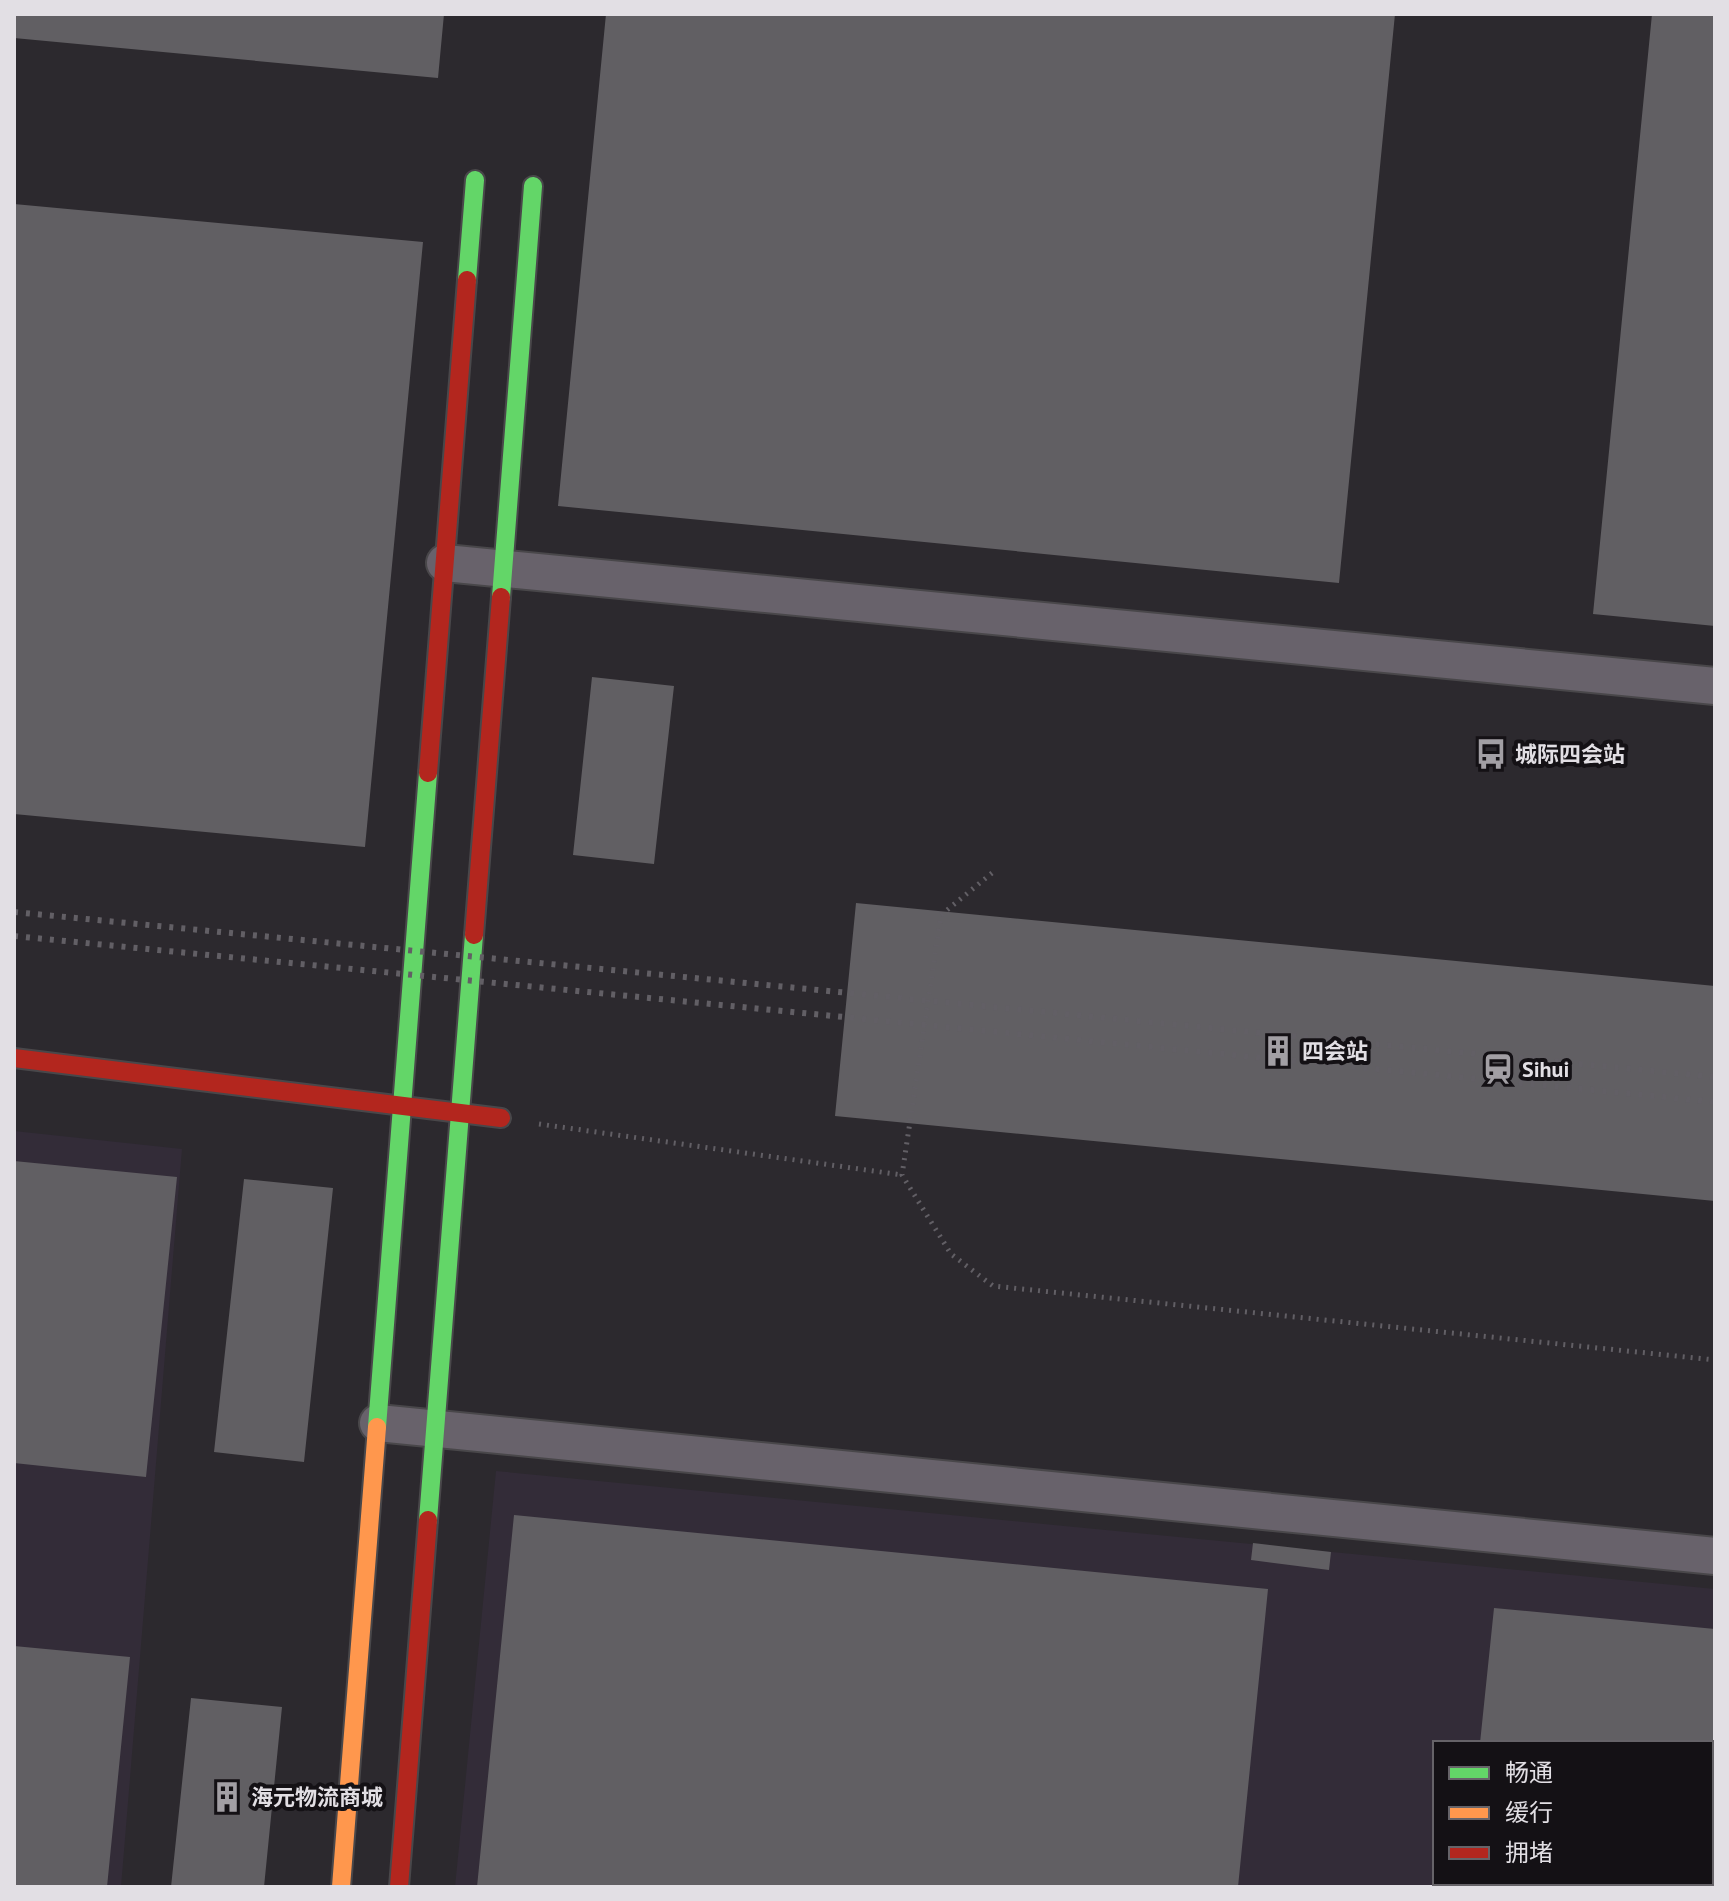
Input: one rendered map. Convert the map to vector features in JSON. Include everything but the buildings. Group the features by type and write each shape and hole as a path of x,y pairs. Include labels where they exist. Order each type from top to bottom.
{"street":[{"path":"341,1887 475,180"},
{"path":"399,1887 533,186"},
{"path":"445,563 1715,686"},
{"path":"14,1058 501,1118"},
{"path":"378,1423 1715,1556"}],"path":[{"path":"992,873 941,915 902,1175 951,1254 993,1286 1715,1360"},
{"path":"501,1118 902,1175"}],"shaded area":[{"path":"14,1131 182,1149 121,1887 14,1887"},
{"path":"496,1471 1715,1589 1715,1887 455,1887"}],"railway":[{"path":"14,912 1715,1077"},
{"path":"14,936 1715,1102"}],"traffic: fast":[{"path":"467,280 475,180"},
{"path":"501,597 533,186"},
{"path":"377,1427 428,773"},
{"path":"428,1520 474,935"}],"traffic: slow":[{"path":"341,1887 377,1427"}],"traffic: jam":[{"path":"428,773 467,280"},
{"path":"474,935 501,597"},
{"path":"14,1058 501,1118"},
{"path":"399,1887 428,1520"}],"place":[{"name":"城际四会站","path":"1491,754"},
{"name":"四会站","path":"1278,1051"},
{"name":"Sihui","path":"1498,1069"},
{"name":"海元物流商城","path":"227,1797"}]}
